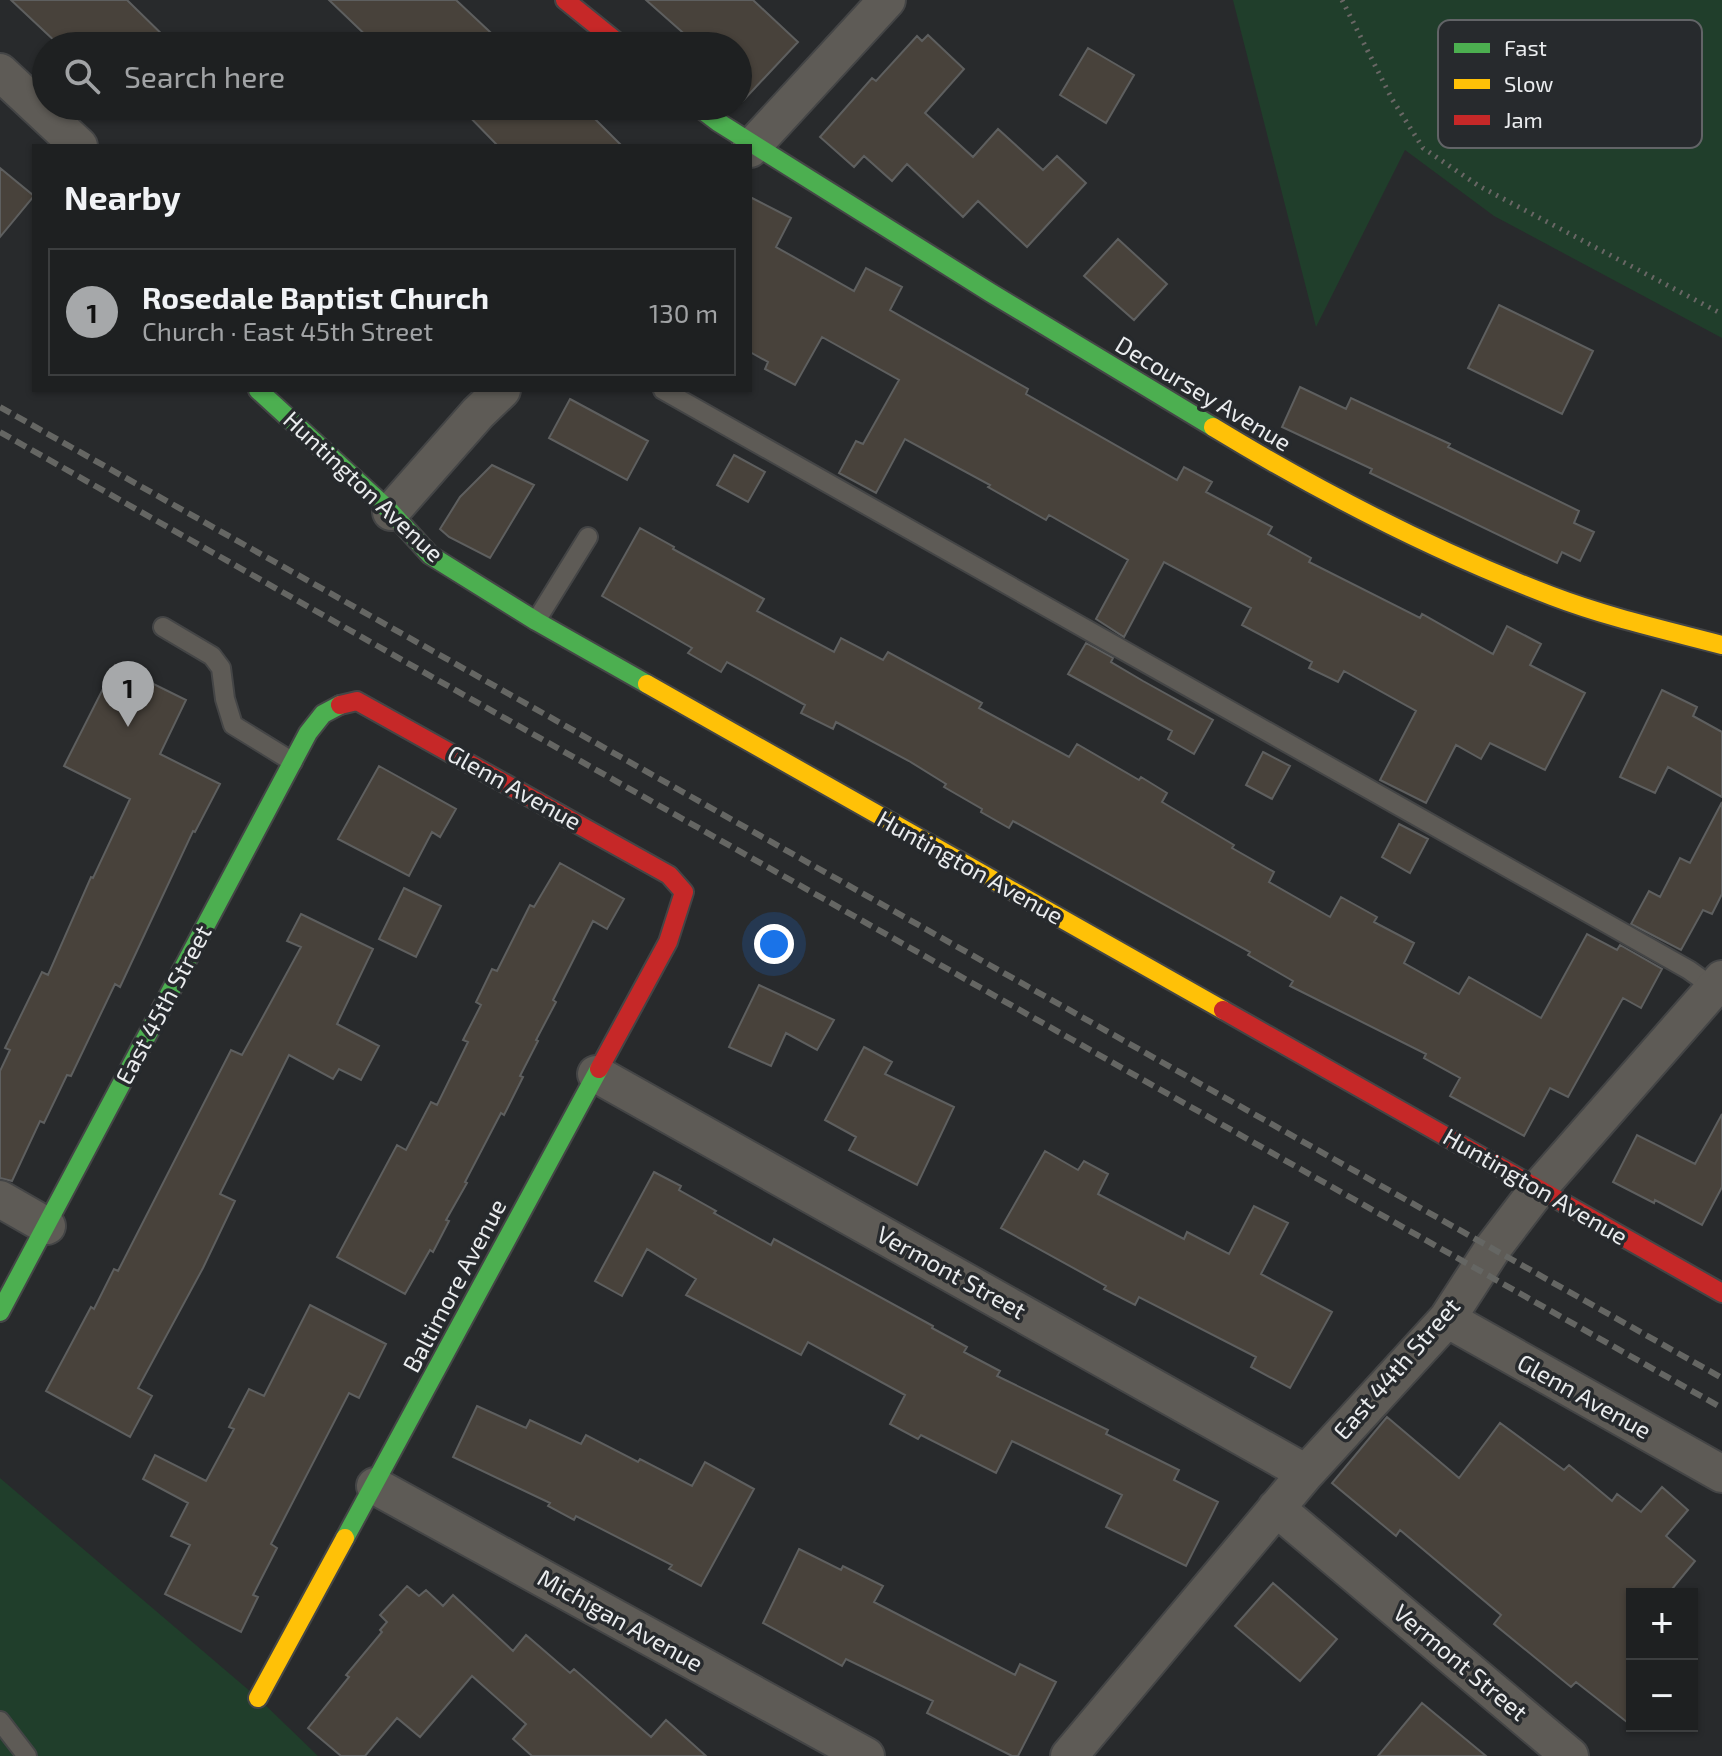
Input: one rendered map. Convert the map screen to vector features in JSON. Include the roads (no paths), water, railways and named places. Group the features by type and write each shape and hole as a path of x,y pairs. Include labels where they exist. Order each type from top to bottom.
{"street":[{"path":"565,0 605,32"},
{"path":"753,146 887,0"},
{"path":"0,72 32,102"},
{"path":"51,120 77,144"},
{"name":"Decoursey Avenue","path":"715,120 750,144"},
{"name":"Decoursey Avenue","path":"753,146 1283,470 1460,558 1552,596 1614,617 1722,645"},
{"name":"Huntington Avenue","path":"260,392 391,512 430,555 536,621 1722,1293"},
{"path":"391,512 500,392"},
{"name":"Glenn Avenue","path":"337,704 357,701 669,875 684,892"},
{"name":"East 45th Street","path":"0,1312 293,762 321,715 337,704"},
{"name":"Baltimore Avenue","path":"258,1698 668,942 684,892"},
{"name":"East 44th Street","path":"1069,1756 1306,1473 1447,1319 1477,1270 1538,1189 1718,983"},
{"name":"Vermont Street","path":"596,1074 1306,1473"},
{"path":"0,1199 47,1226"},
{"name":"Glenn Avenue","path":"1447,1319 1722,1474"},
{"name":"Michigan Avenue","path":"375,1486 866,1756"},
{"name":"Vermont Street","path":"1276,1508 1570,1756"}],"lane":[{"path":"667,392 1689,970 1718,983"},
{"path":"536,621 588,537"},
{"path":"163,627 212,656 221,668 225,699 233,725 293,762"},
{"path":"0,1721 27,1756"}],"railway":[{"path":"0,407 1722,1378"},
{"path":"0,432 1722,1408"}],"place":[{"name":"Rosedale Baptist Church","path":"128,727"}]}
